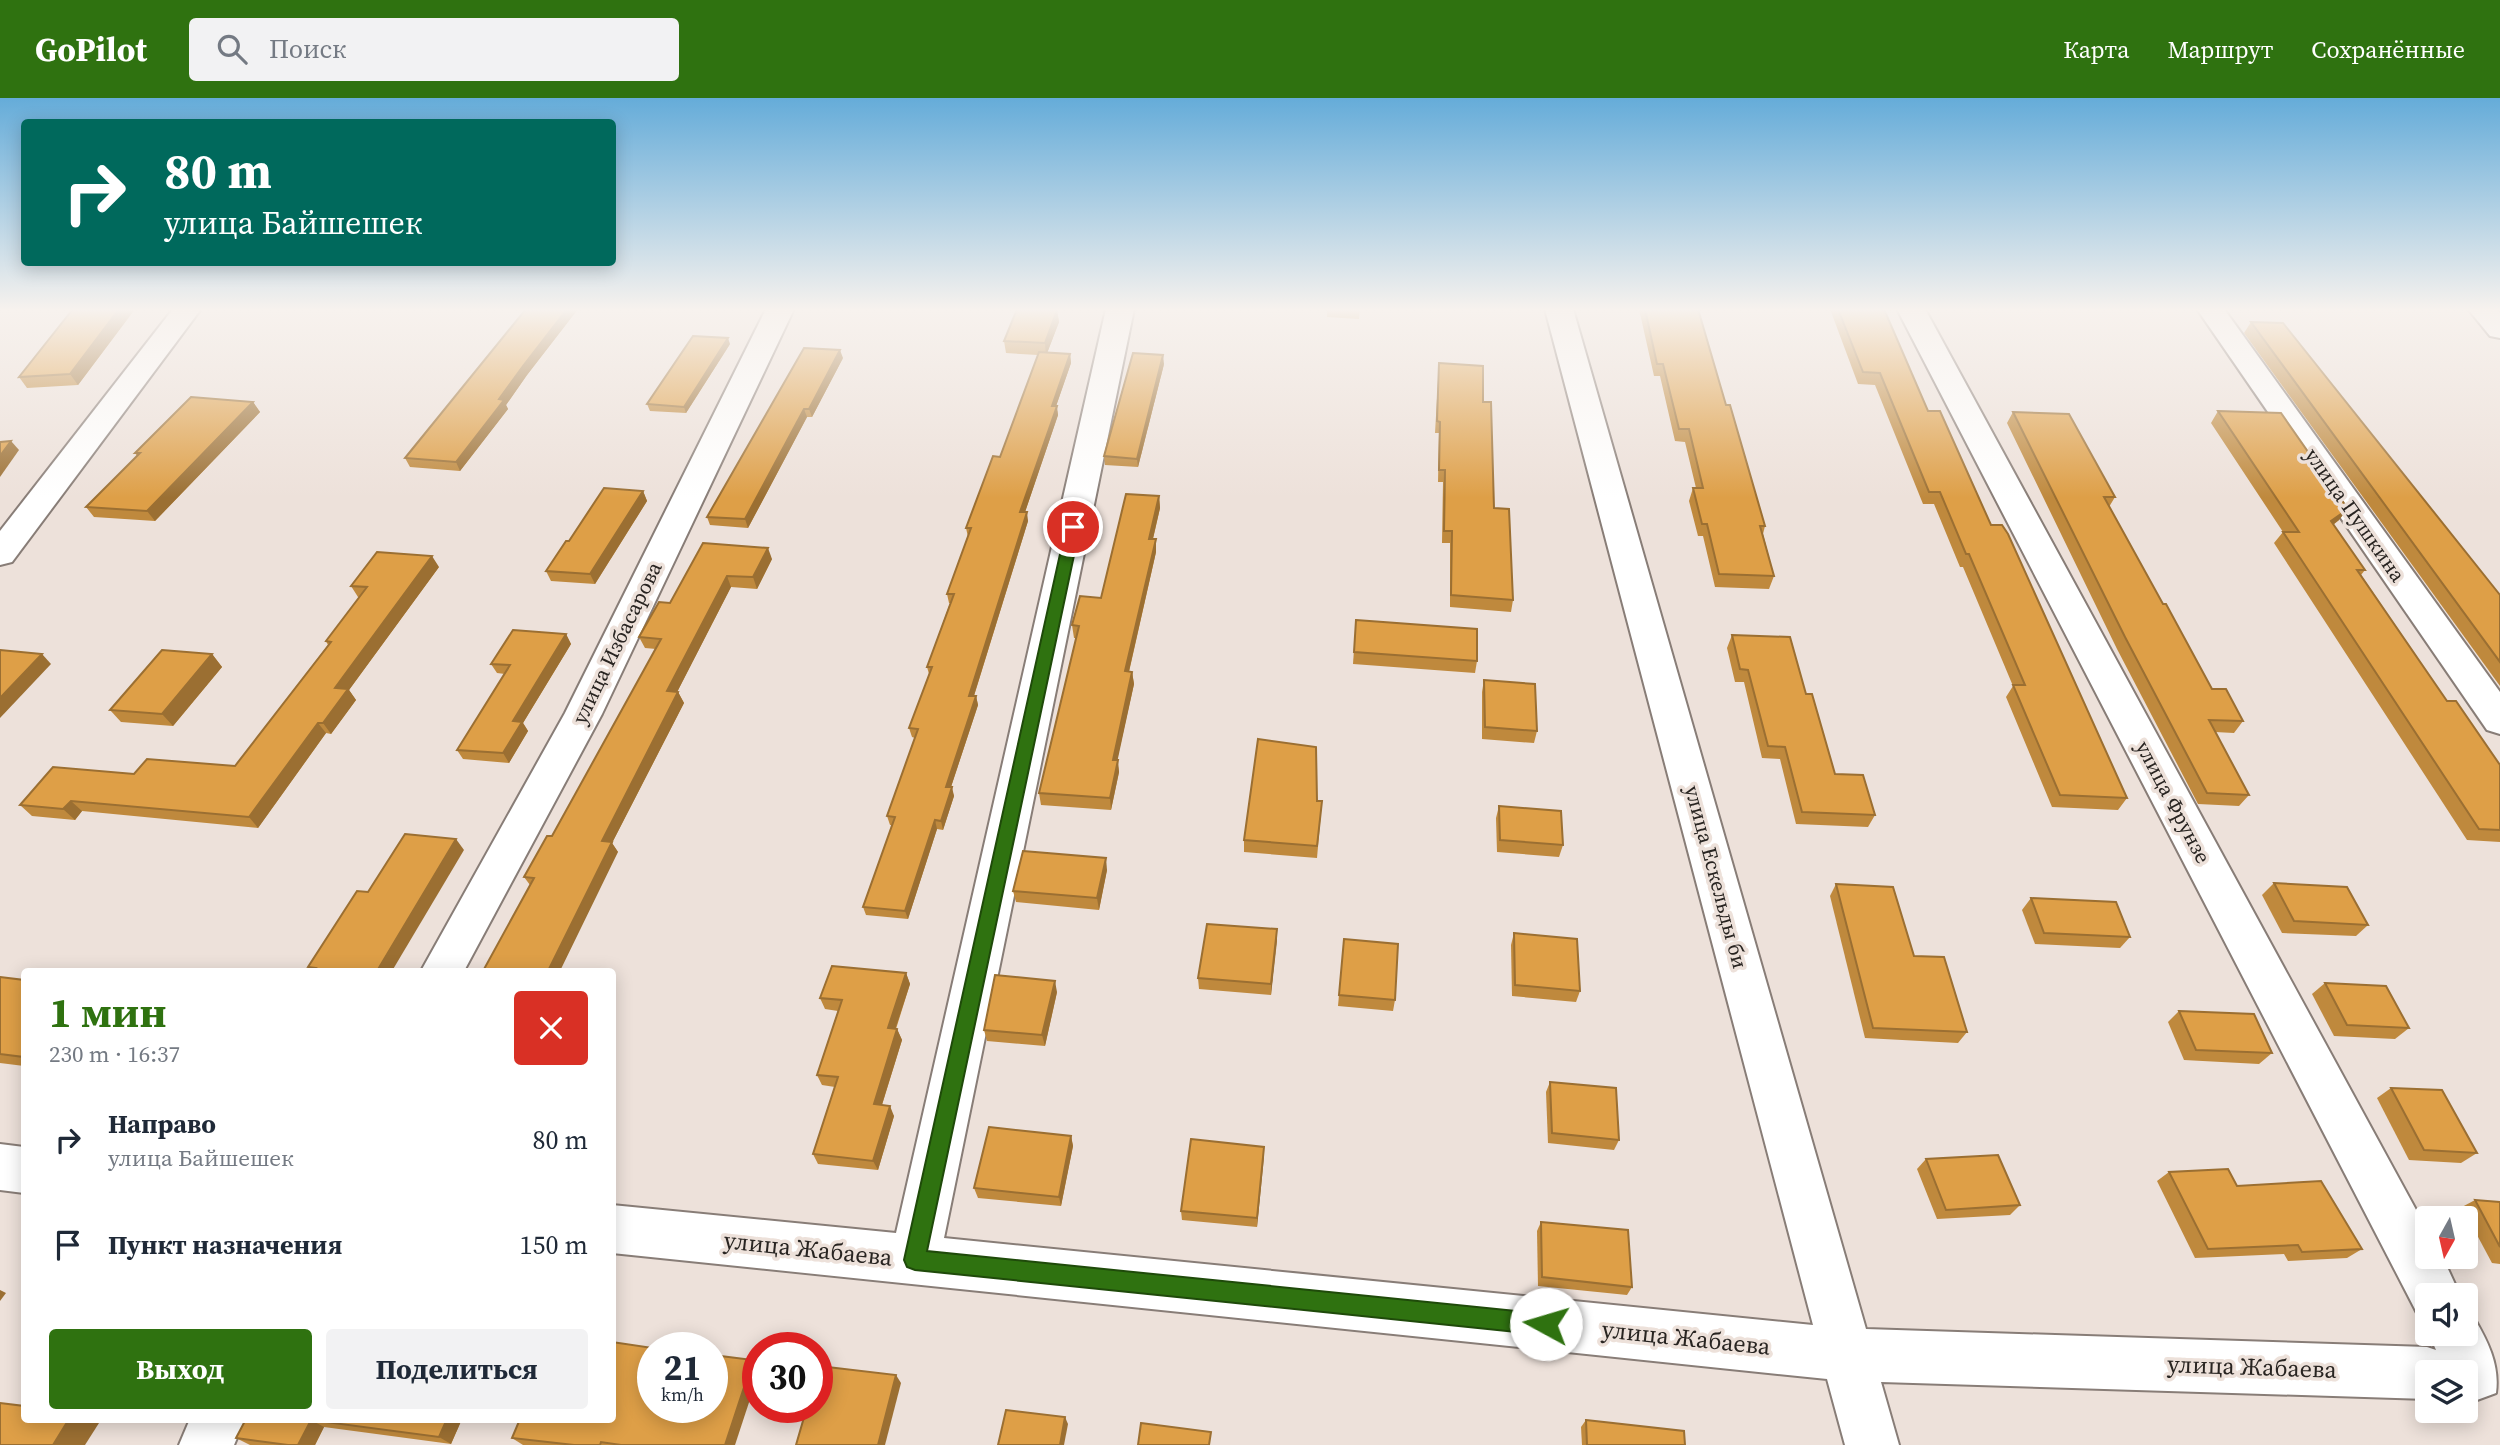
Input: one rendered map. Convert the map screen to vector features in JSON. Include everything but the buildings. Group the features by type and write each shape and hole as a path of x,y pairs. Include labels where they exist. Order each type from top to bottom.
{"street":[{"path":"0,554 140,372"},
{"name":"улица Избасарова","path":"444,968 583,714 749,372"},
{"path":"915,1260 1106,372"},
{"name":"улица Ескельды би","path":"1576,372 1872,1445"},
{"name":"улица Фрунзе","path":"1944,372 2429,1283"},
{"name":"улица Пушкина","path":"2254,372 2500,720"},
{"path":"0,1167 21,1170"},
{"name":"улица Жабаева","path":"616,1228 1847,1355 2415,1365"},
{"path":"206,1445 216,1423"}],"route":[{"path":"1073,527 915,1260 1546,1324"}]}
